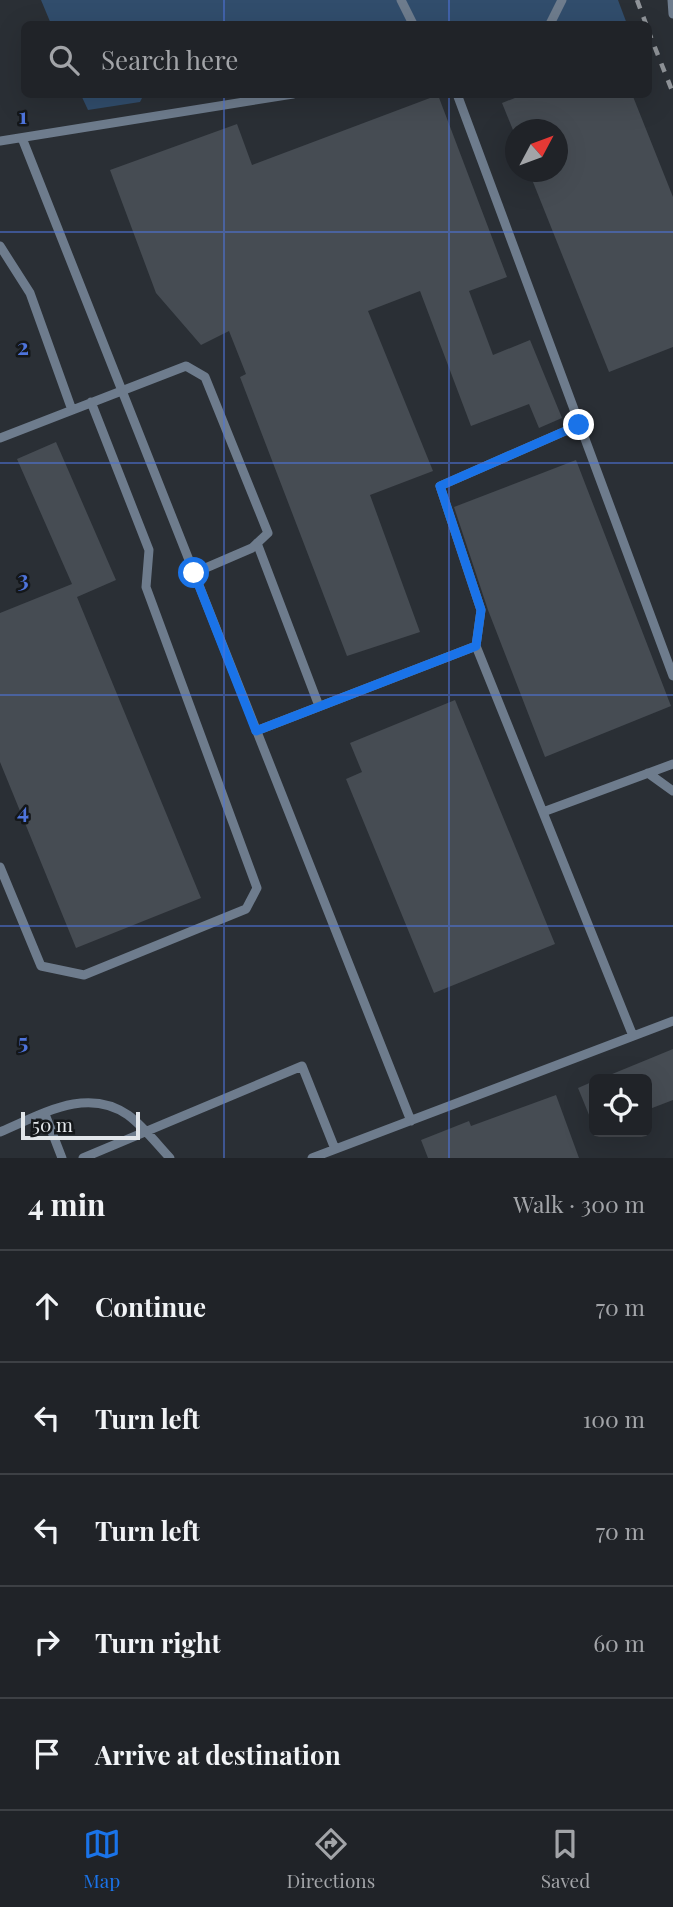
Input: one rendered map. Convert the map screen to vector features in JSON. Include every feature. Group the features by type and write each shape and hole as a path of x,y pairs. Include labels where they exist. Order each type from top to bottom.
{"lane":[{"path":"401,0 412,21"},
{"path":"552,21 562,0"},
{"path":"672,0 673,14"},
{"path":"0,141 268,98"},
{"path":"458,98 673,676"},
{"path":"22,138 411,1121"},
{"path":"0,246 30,292 72,410"},
{"path":"0,438 121,388 186,366 205,377 268,533 257,543 194,573"},
{"path":"0,867 41,966 84,975 246,909 257,888 146,587 149,550 91,402"},
{"path":"579,425 440,486 481,610 476,646 633,1036"},
{"path":"257,543 319,706"},
{"path":"256,731 476,646"},
{"path":"543,812 673,764"},
{"path":"649,773 673,791"},
{"path":"312,1158 673,1021"},
{"path":"83,1158 302,1066 335,1149"},
{"path":"0,1132 78,1101 106,1103 130,1116 170,1158"},
{"path":"45,1114 62,1158"}],"shaded area":[{"path":"41,0 618,0 626,21 50,21"},
{"path":"82,98 142,98 140,102 88,110"}],"building":[{"path":"430,98 439,98 507,277 469,291 493,355 530,340 562,418 539,428 529,404 471,426 420,291 368,311 433,471 370,495 420,632 347,656 240,377 246,374 229,331 201,345 156,293 110,170 237,124 252,165"},
{"path":"515,98 634,98 673,197 673,347 609,372 533,182 568,182 568,119 509,119 502,103"},
{"path":"56,442 116,580 77,597 201,898 76,948 0,762 0,613 72,584 17,459"},
{"path":"576,460 671,706 545,757 488,610 454,507"},
{"path":"455,700 555,944 434,993 346,779 362,772 350,743"},
{"path":"673,1049 673,1100 652,1108 652,1074 612,1074"},
{"path":"589,1083 589,1115 578,1088"},
{"path":"556,1095 579,1158 428,1158 421,1140 469,1121 471,1126"}],"railway":[{"path":"637,0 645,21"},
{"path":"652,40 673,93"}],"route":[{"path":"194,573 256,731 476,646 481,610 440,486 579,425"}]}
